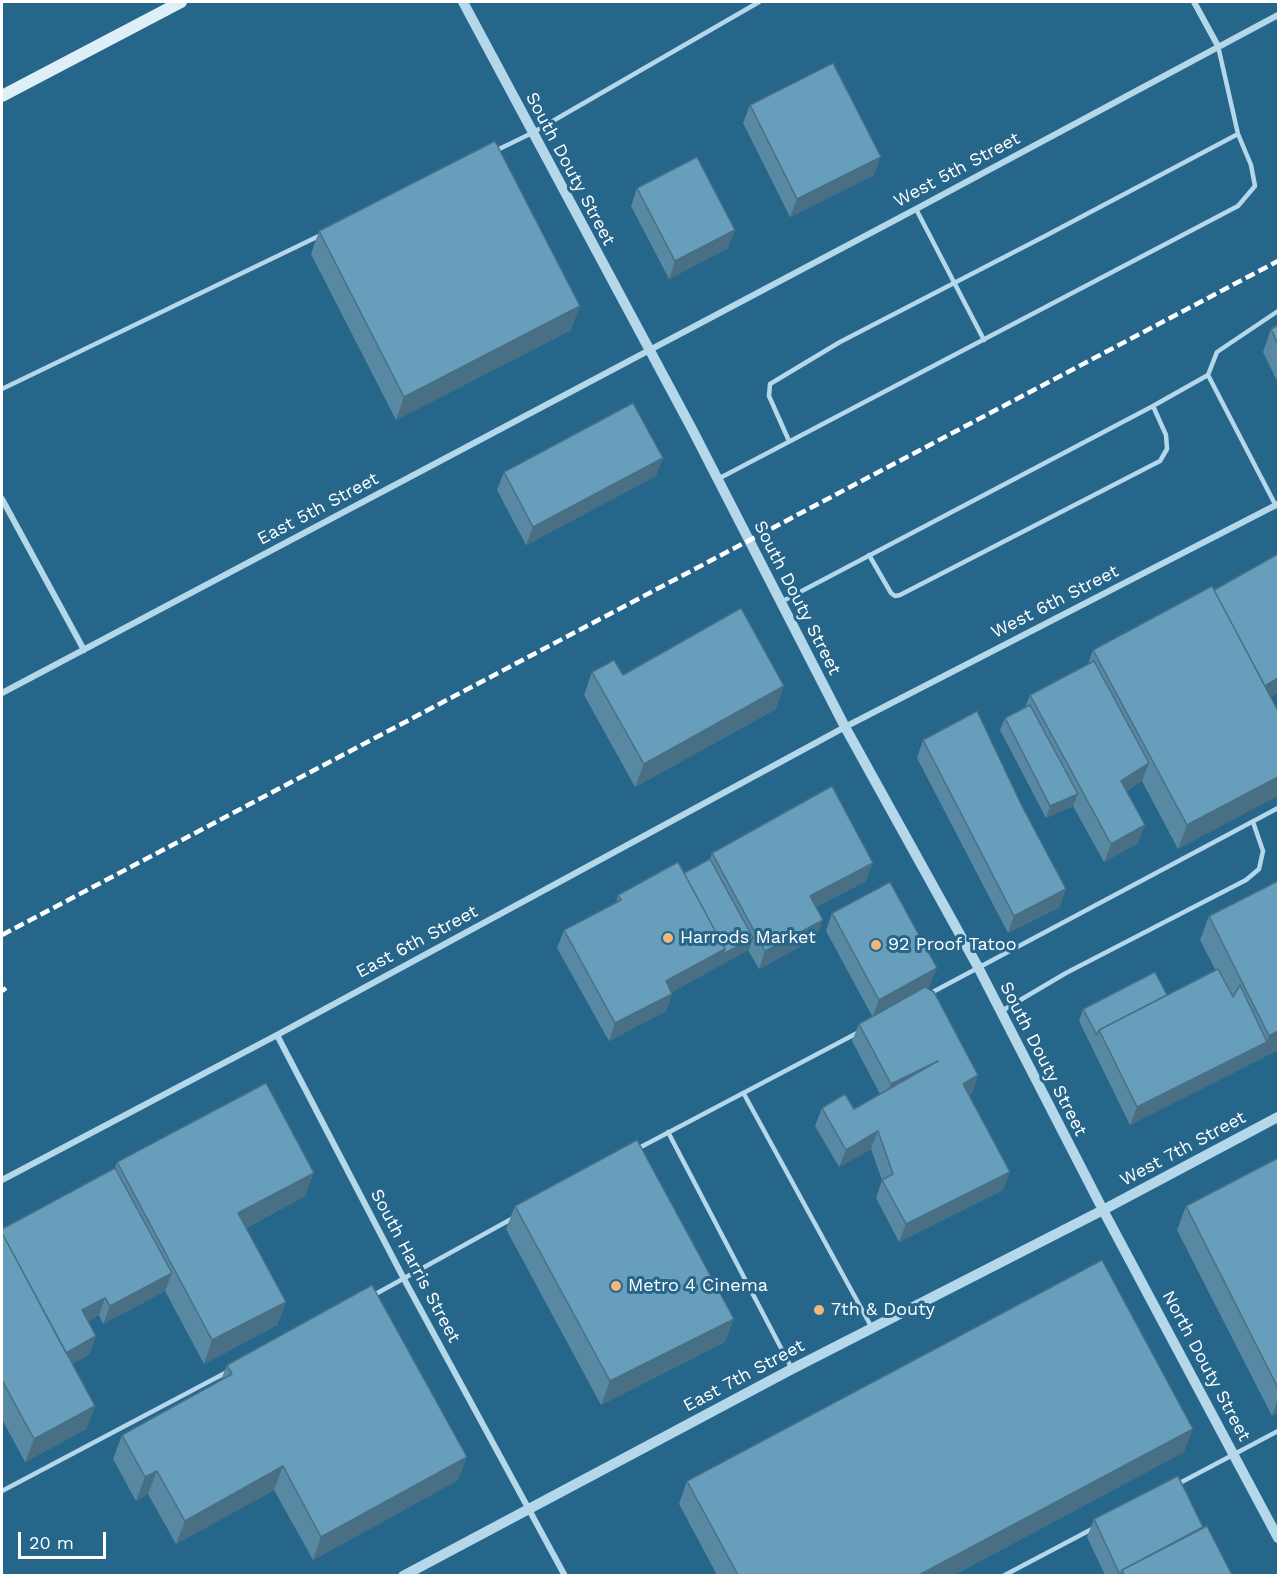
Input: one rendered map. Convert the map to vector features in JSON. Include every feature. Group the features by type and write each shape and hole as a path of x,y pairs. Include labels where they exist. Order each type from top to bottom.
{"main road":[{"path":"2,96 181,2"}],"street":[{"name":"South Douty Street","path":"463,2 692,429 845,727 978,967 1103,1210"},
{"path":"1194,2 1218,46"},
{"name":"West 5th Street","path":"649,350 1278,15"},
{"name":"East 5th Street","path":"2,693 649,350"},
{"path":"2,499 84,650"},
{"name":"West 6th Street","path":"845,727 1277,505"},
{"name":"East 6th Street","path":"2,1180 277,1035 845,727"},
{"name":"South Harris Street","path":"277,1035 404,1279 565,1575"},
{"name":"West 7th Street","path":"1103,1210 1278,1117"},
{"name":"East 7th Street","path":"403,1575 792,1369 1103,1210"},
{"name":"North Douty Street","path":"1103,1210 1278,1538"}],"lane":[{"path":"490,153 532,133 759,2"},
{"path":"717,479 1239,206 1255,186 1251,165 1238,134 1218,46"},
{"path":"789,441 769,396 770,384 840,342 1238,134"},
{"path":"916,209 984,340"},
{"path":"2,389 330,230"},
{"path":"781,602 1209,375 1217,352 1278,311"},
{"path":"1209,375 1277,505"},
{"path":"869,555 891,593 900,596 1160,461 1167,449 1166,435 1153,406"},
{"path":"927,995 1278,808"},
{"path":"1000,1012 1066,973 1246,879 1259,869 1263,851 1253,822"},
{"path":"628,1154 866,1028"},
{"path":"744,1094 872,1328"},
{"path":"668,1131 792,1369"},
{"path":"362,1301 516,1217"},
{"path":"2,1491 234,1368"},
{"path":"1172,1488 1278,1431"},
{"path":"1004,1575 1098,1526"}],"building":[{"path":"833,63 881,157 797,199 750,105"},
{"path":"495,141 580,306 404,397 319,231"},
{"path":"697,157 735,230 675,261 637,188"},
{"path":"1278,325 1278,344 1271,329"},
{"path":"633,403 663,458 533,527 504,472"},
{"path":"1278,554 1278,678 1265,686 1214,590"},
{"path":"1212,586 1278,711 1278,777 1187,825 1093,650"},
{"path":"741,608 784,686 644,764 592,672 614,660 623,675"},
{"path":"1094,661 1149,763 1121,781 1145,825 1111,844 1030,695"},
{"path":"1030,705 1078,794 1050,806 1005,718"},
{"path":"977,711 1022,806 1066,889 1014,916 923,740"},
{"path":"832,786 873,863 810,896 823,920 765,951 712,853"},
{"path":"710,859 753,938 723,954 725,949 684,873"},
{"path":"678,862 725,949 666,981 672,994 615,1023 564,930 621,900 618,895"},
{"path":"1278,881 1278,1031 1269,1036 1209,916"},
{"path":"890,882 937,968 879,1000 832,913"},
{"path":"1218,969 1233,997 1240,985 1267,1042 1137,1107 1099,1030"},
{"path":"1155,972 1167,995 1099,1030 1097,1035 1083,1009"},
{"path":"925,987 934,992 978,1075 963,1084 1010,1172 906,1224 882,1180 893,1174 878,1131 846,1150 822,1108 845,1094 854,1109 938,1061 891,1084 859,1024"},
{"path":"266,1083 314,1173 238,1213 286,1302 212,1340 117,1162"},
{"name":"Metro 4 Cinema","path":"637,1140 734,1319 610,1381 515,1206"},
{"path":"1278,1158 1278,1388 1186,1206"},
{"path":"115,1168 172,1273 110,1306 105,1298 82,1310 96,1336 66,1353 2,1233 2,1229"},
{"path":"2,1233 95,1406 34,1439 2,1380"},
{"path":"1102,1260 1193,1429 919,1575 738,1575 687,1481"},
{"path":"372,1285 467,1457 321,1537 283,1466 185,1521 157,1471 145,1477 122,1435 232,1374 227,1365"},
{"path":"1178,1476 1203,1527 1122,1570 1120,1575 1094,1519"},
{"path":"1207,1526 1232,1575 1124,1575 1122,1570"}],"railway":[{"path":"2,935 1278,261"},
{"path":"2,991 6,988"}],"place":[{"name":"Harrods Market","path":"668,938"},
{"name":"92 Proof Tatoo","path":"876,945"},
{"name":"Metro 4 Cinema","path":"616,1286"},
{"name":"7th & Douty","path":"819,1310"}]}
